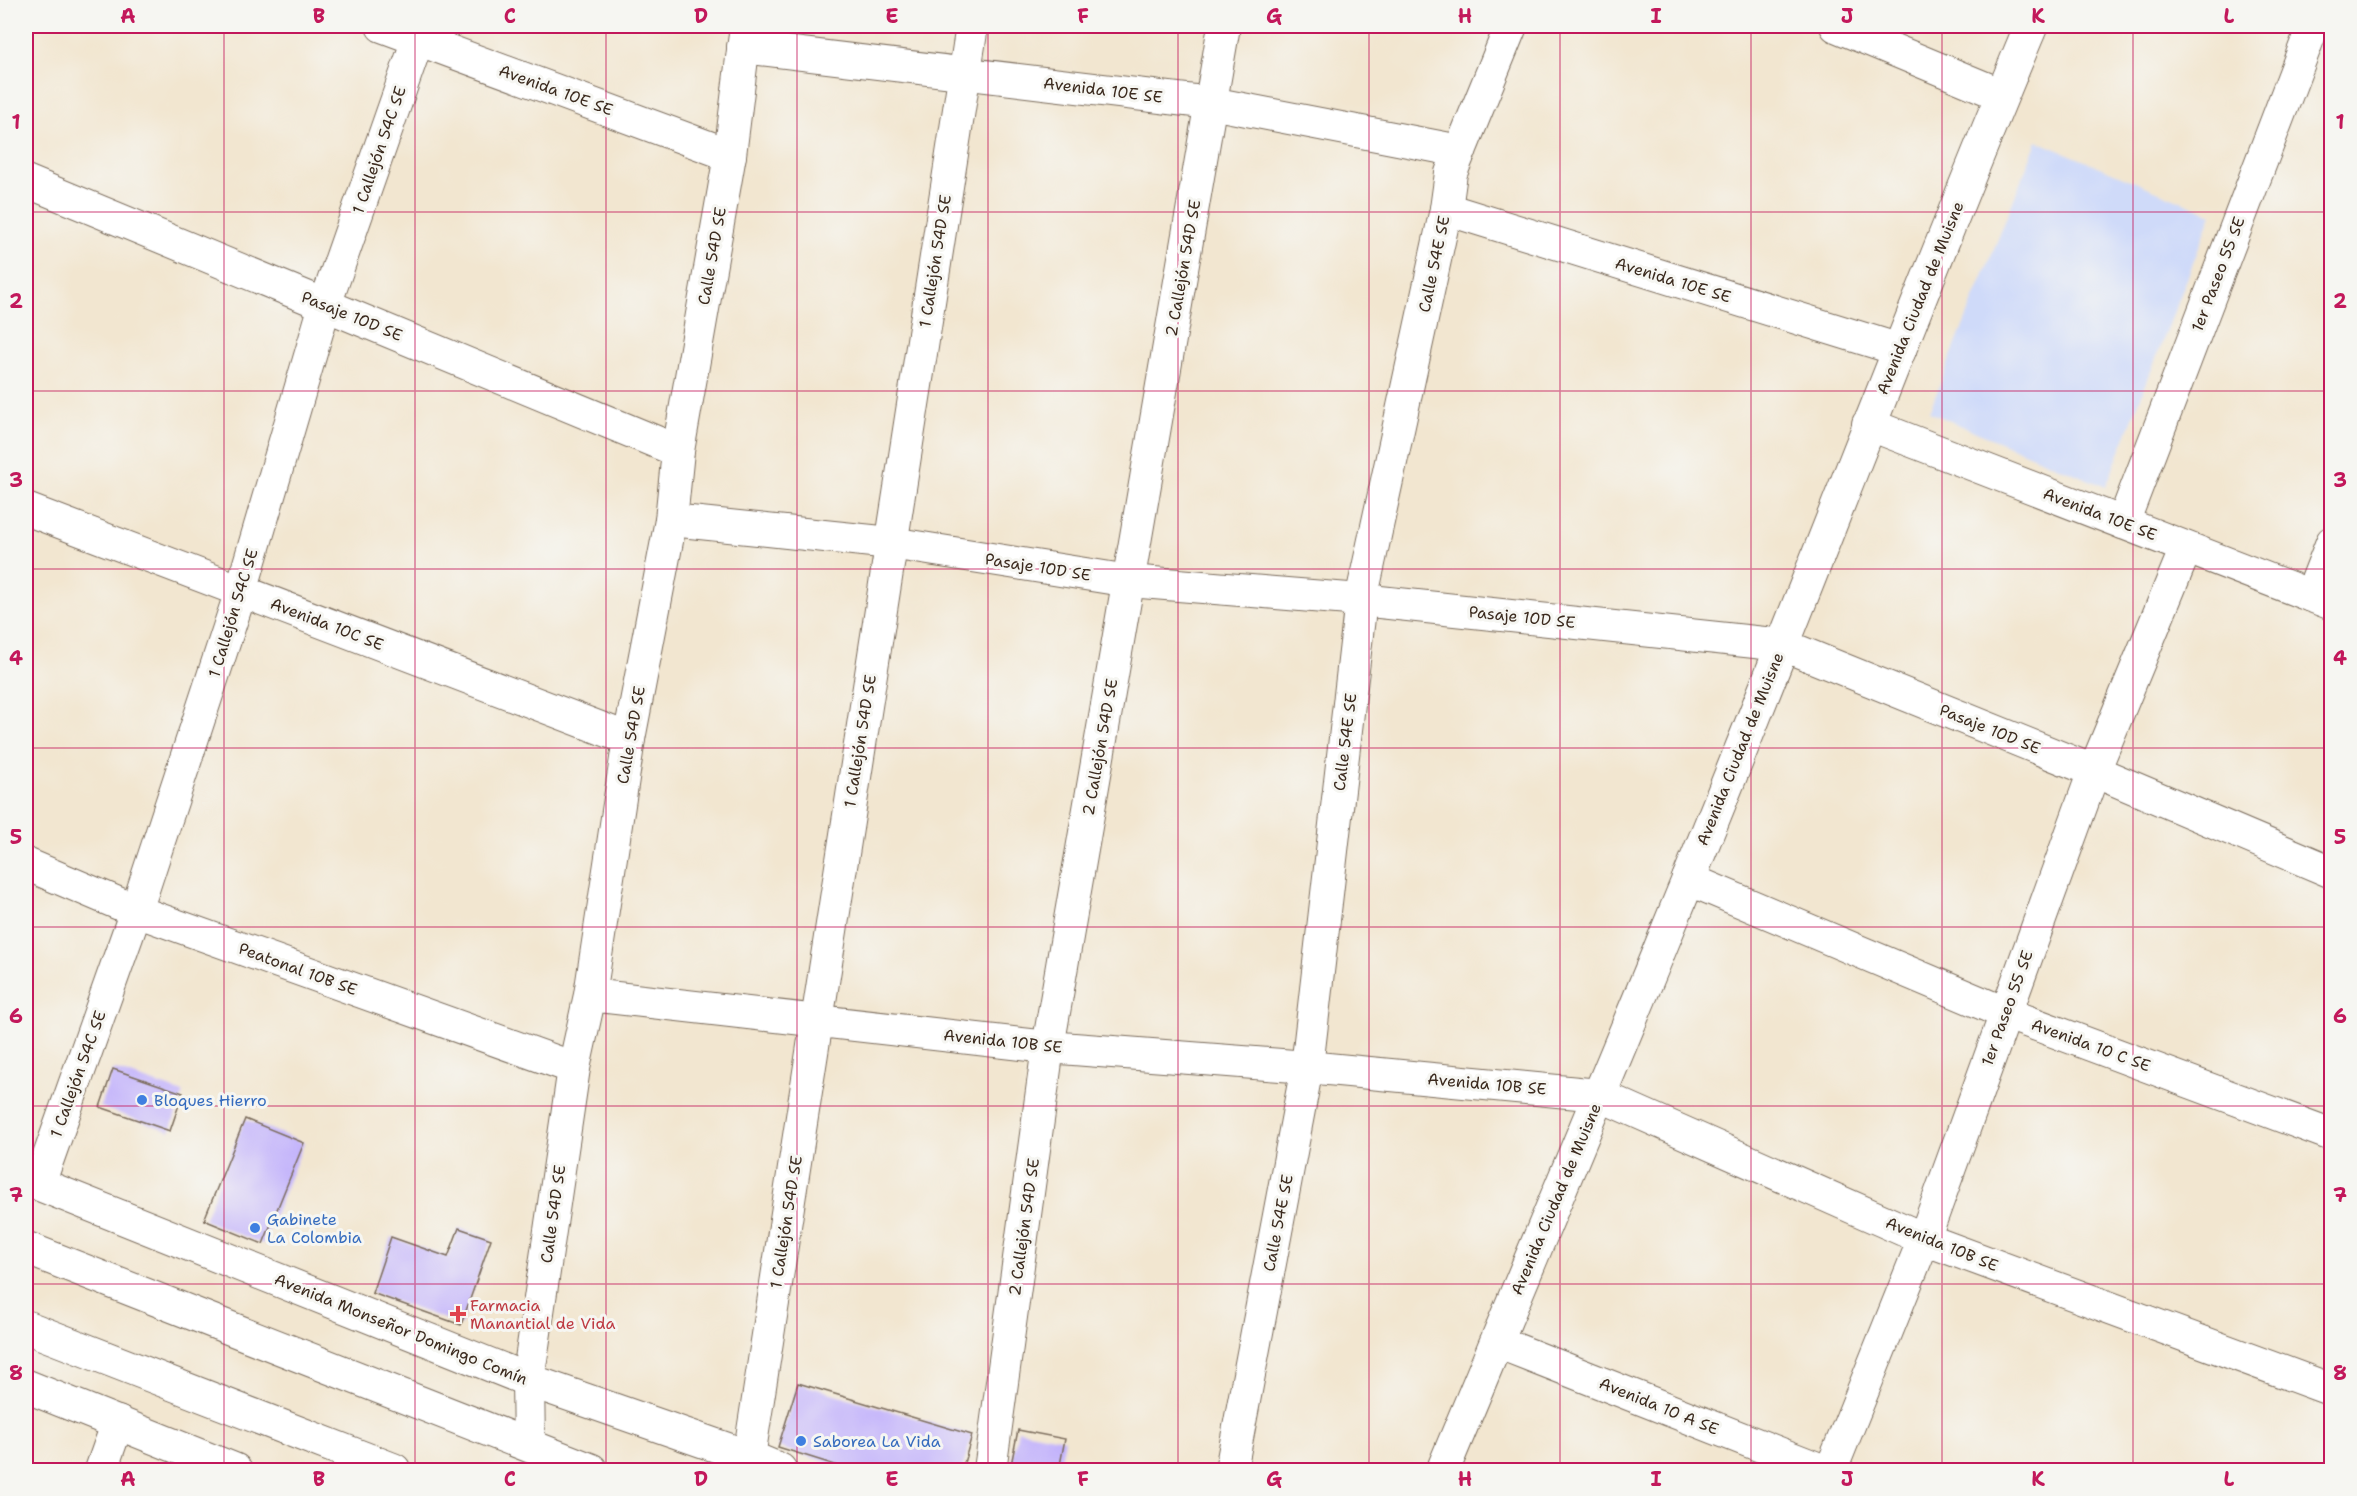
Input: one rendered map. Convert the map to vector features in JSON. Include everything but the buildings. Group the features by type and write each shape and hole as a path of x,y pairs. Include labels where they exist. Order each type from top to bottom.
{"main road":[{"name":"Avenida Ciudad de Muisne","path":"1443,1470 1688,879 1783,645 1868,424 1900,351 2031,26"},
{"name":"Avenida Monseñor Domingo Comín","path":"32,1181 528,1380 780,1470"},
{"path":"26,1248 591,1470"},
{"path":"26,1327 394,1470"},
{"path":"26,1386 235,1470"}],"street":[{"name":"Avenida 10E SE","path":"382,26 730,155"},
{"name":"1 Callejón 54D SE","path":"748,1457 972,26"},
{"name":"2 Callejón 54D SE","path":"990,1470 1048,1047 1224,26"},
{"name":"Calle 54E SE","path":"1231,1470 1307,1067 1361,600 1446,209 1451,173 1510,26"},
{"path":"1836,26 2002,95"},
{"name":"1er Paseo 55 SE","path":"2123,523 2313,26"},
{"name":"Avenida 10E SE","path":"745,36 965,73 1211,103 1460,151"},
{"name":"Calle 54D SE","path":"529,1445 528,1380 574,1068 590,995 629,739 671,520 678,451 730,155 745,36"},
{"name":"1 Callejón 54C SE","path":"32,1181 136,911 241,591 325,305 418,39"},
{"name":"Pasaje 10D SE","path":"26,181 678,451"},
{"name":"Avenida 10E SE","path":"1446,209 1900,351"},
{"name":"Avenida 10E SE","path":"1868,424 2321,600"},
{"name":"Avenida 10C SE","path":"26,509 629,739"},
{"name":"Pasaje 10D SE","path":"671,520 891,543 1129,581 1361,600 1783,645 2094,771 2331,872"},
{"path":"2321,600 2331,542"},
{"name":"1er Paseo 55 SE","path":"1831,1470 1924,1239 2094,771 2186,548"},
{"name":"Peatonal 10B SE","path":"26,864 136,911 574,1068"},
{"name":"Avenida 10 C SE","path":"1688,879 2005,1013 2331,1135"},
{"name":"Avenida 10B SE","path":"590,995 1048,1047 1307,1067 1599,1095 1924,1239 2331,1390"},
{"name":"Avenida 10 A SE","path":"1497,1342 1822,1470"},
{"path":"101,1470 118,1422"}],"shaded area":[{"path":"2037,141 2212,214 2106,487 1929,412"}],"place":[{"name":"Bloques Hierro","path":"142,1100"},
{"name":"Gabinete La Colombia","path":"255,1228"},
{"name":"Farmacia Manantial de Vida","path":"458,1314"},
{"name":"Saborea La Vida","path":"801,1441"}]}
